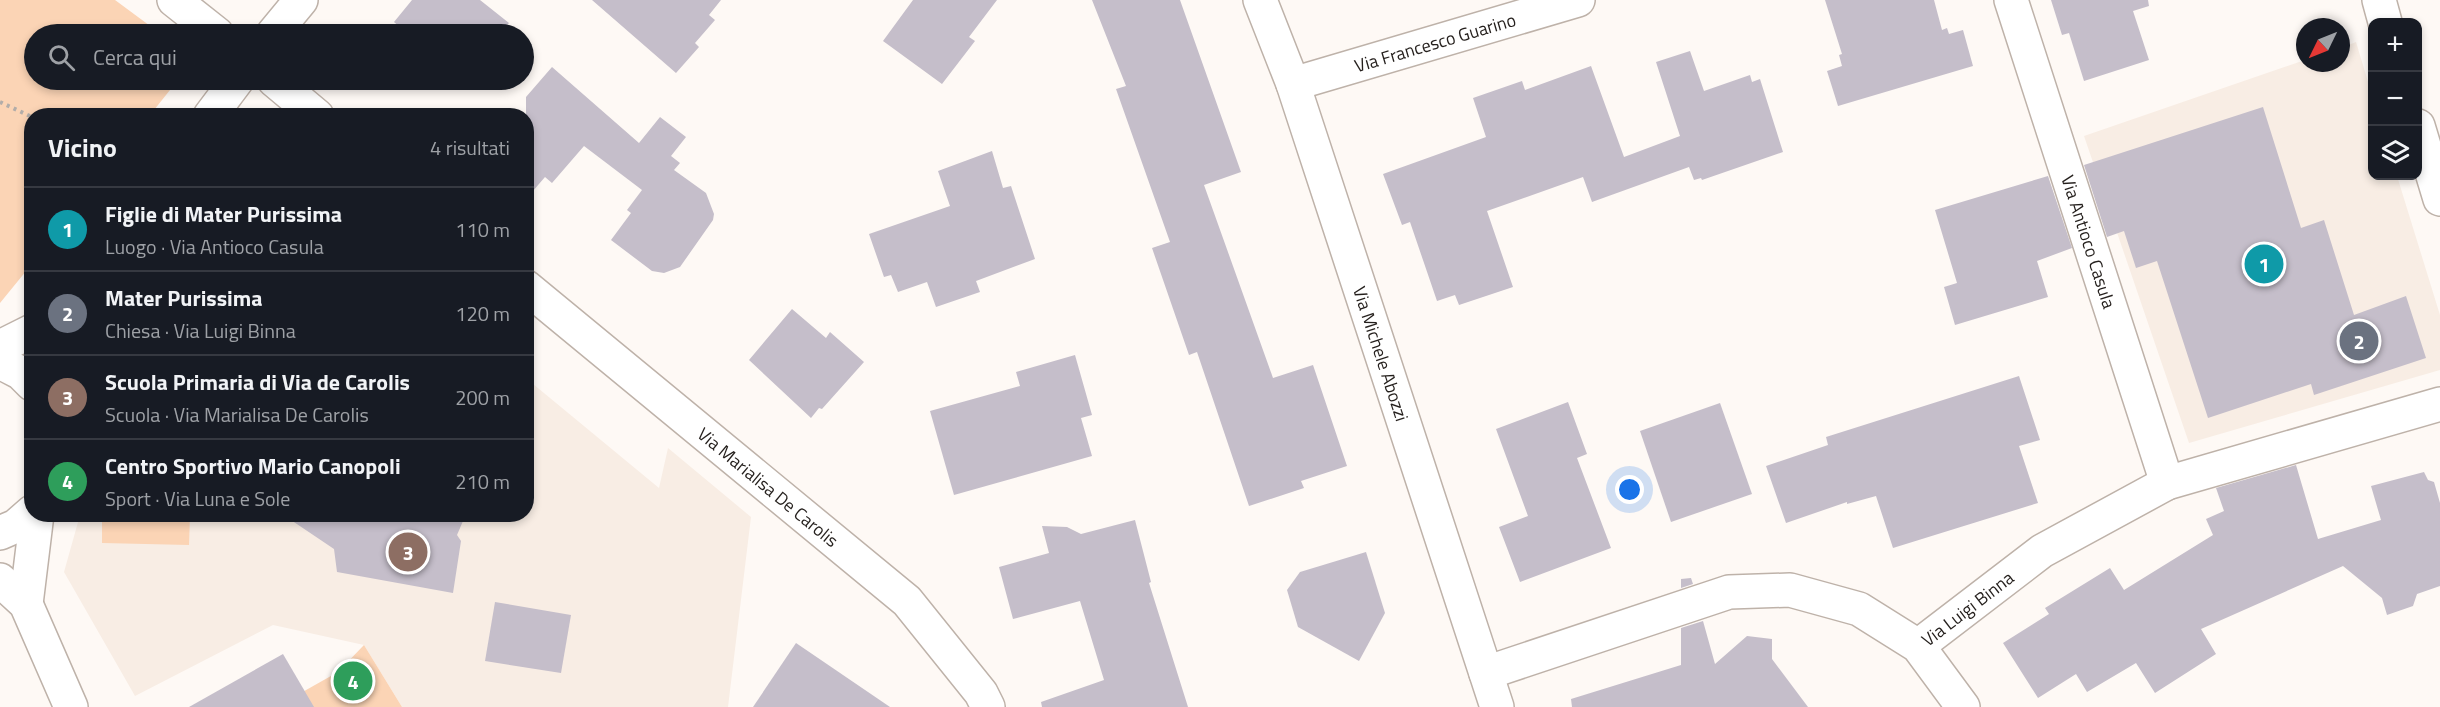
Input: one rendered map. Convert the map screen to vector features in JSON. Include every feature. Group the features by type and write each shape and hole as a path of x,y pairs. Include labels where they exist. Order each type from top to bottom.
{"street":[{"path":"174,0 204,24"},
{"path":"281,24 301,0"},
{"name":"Via Michele Abozzi","path":"1260,0 1293,84 1497,707"},
{"name":"Via Francesco Guarino","path":"1293,84 1578,0"},
{"name":"Via Antioco Casula","path":"2011,0 2167,483"},
{"path":"2379,0 2384,18"},
{"path":"216,108 230,90"},
{"path":"286,90 307,108"},
{"path":"2422,139 2440,199"},
{"name":"Via Marialisa De Carolis","path":"534,293 907,601 981,693 988,707"},
{"path":"0,347 24,335"},
{"path":"0,362 24,376"},
{"name":"Via Luigi Binna","path":"1486,673 1729,592 1790,590 1859,609 1918,646 2042,551 2167,483 2440,404"},
{"path":"0,533 16,526 24,519"},
{"path":"26,604 36,522"},
{"path":"0,580 26,604 71,707"},
{"path":"1918,646 1963,707"}],"path":[{"path":"0,102 24,113"}],"shaded area":[{"path":"0,0 115,0 147,24 24,24 24,90 170,90 156,108 24,108 24,274 0,303"},
{"path":"2356,42 2368,82 2368,180 2398,180 2440,315 2440,370 2189,443 2084,136 2296,63 2296,72 2350,72 2350,44"},
{"path":"534,385 659,488 668,448 751,517 728,707 402,707 364,645 273,625 135,696 64,572 78,522 534,522"},
{"path":"102,522 190,522 189,545 102,543"},
{"path":"364,645 402,707 276,707 338,672"}],"building":[{"path":"412,0 480,0 509,23 396,24 394,22"},
{"path":"592,0 721,0 709,15 715,20 695,43 699,47 676,73"},
{"path":"913,0 997,0 969,37 975,41 942,84 883,41"},
{"path":"1092,0 1180,0 1241,172 1204,185 1273,378 1313,365 1347,466 1301,481 1304,488 1249,506 1197,352 1189,355 1152,248 1170,242 1116,89 1126,86"},
{"path":"1825,0 1934,0 1942,30 1947,28 1949,34 1963,30 1973,66 1838,106 1827,71 1842,66 1839,55 1842,54"},
{"path":"2051,0 2148,0 2149,6 2133,11 2149,60 2084,81 2069,33 2062,35"},
{"path":"1690,51 1704,91 1750,75 1752,82 1760,79 1783,152 1702,180 1701,178 1694,180 1689,167 1592,202 1583,177 1487,211 1513,287 1459,305 1455,295 1437,301 1410,222 1402,225 1383,174 1486,137 1473,98 1522,81 1525,90 1591,66 1624,157 1680,136 1656,62"},
{"path":"552,67 639,143 660,117 686,137 671,156 680,163 674,170 706,193 714,214 713,220 680,267 664,273 652,271 611,240 631,213 627,210 642,190 584,146 552,183 545,177 534,190 534,108 526,108 526,97"},
{"path":"2263,107 2301,228 2324,220 2354,315 2406,296 2426,358 2314,395 2311,384 2208,418 2157,261 2136,268 2124,231 2107,237 2084,165"},
{"path":"992,151 1003,188 1011,186 1035,259 976,281 980,292 936,307 927,282 898,292 891,275 884,277 869,234 950,206 938,171"},
{"path":"2048,176 2072,248 2037,261 2048,297 1955,325 1944,287 1957,283 1935,210"},
{"path":"792,309 826,338 830,332 864,362 822,409 819,408 811,418 749,360"},
{"path":"1075,355 1092,415 1081,418 1092,456 954,495 930,411 1020,386 1016,372"},
{"path":"2019,376 2040,440 2019,446 2038,503 1893,548 1876,496 1847,504 1847,502 1786,523 1766,466 1828,445 1826,437"},
{"path":"1568,402 1587,454 1577,458 1611,548 1520,582 1499,527 1528,516 1496,429"},
{"path":"1720,403 1752,494 1671,522 1640,431"},
{"path":"2296,465 2318,539 2381,520 2371,486 2424,472 2428,480 2434,482 2440,503 2440,586 2417,594 2413,606 2387,615 2382,598 2343,566 2201,629 2216,654 2155,693 2136,663 2087,692 2076,674 2038,698 2003,643 2049,614 2045,608 2110,568 2124,590 2213,535 2206,519 2224,511 2216,488"},
{"path":"1135,520 1151,582 1149,583 1188,707 1042,707 1041,702 1104,680 1080,601 1013,619 999,567 1049,553 1042,526 1067,527 1081,534"},
{"path":"294,522 463,522 457,535 461,541 453,593 337,572 334,549"},
{"path":"1366,552 1385,613 1359,661 1298,627 1287,590 1300,572"},
{"path":"1691,578 1693,584 1681,588 1681,579"},
{"path":"495,602 571,615 561,673 485,661"},
{"path":"1703,621 1715,664 1747,636 1772,639 1772,659 1808,707 1572,707 1571,699 1681,665 1681,628"},
{"path":"796,643 890,707 753,707"},
{"path":"283,654 314,707 189,707"}],"place":[{"name":"Figlie di Mater Purissima","path":"2264,264"},
{"name":"Mater Purissima","path":"2359,341"},
{"name":"Scuola Primaria di Via de Carolis","path":"408,552"},
{"name":"Centro Sportivo Mario Canopoli","path":"353,681"}]}
